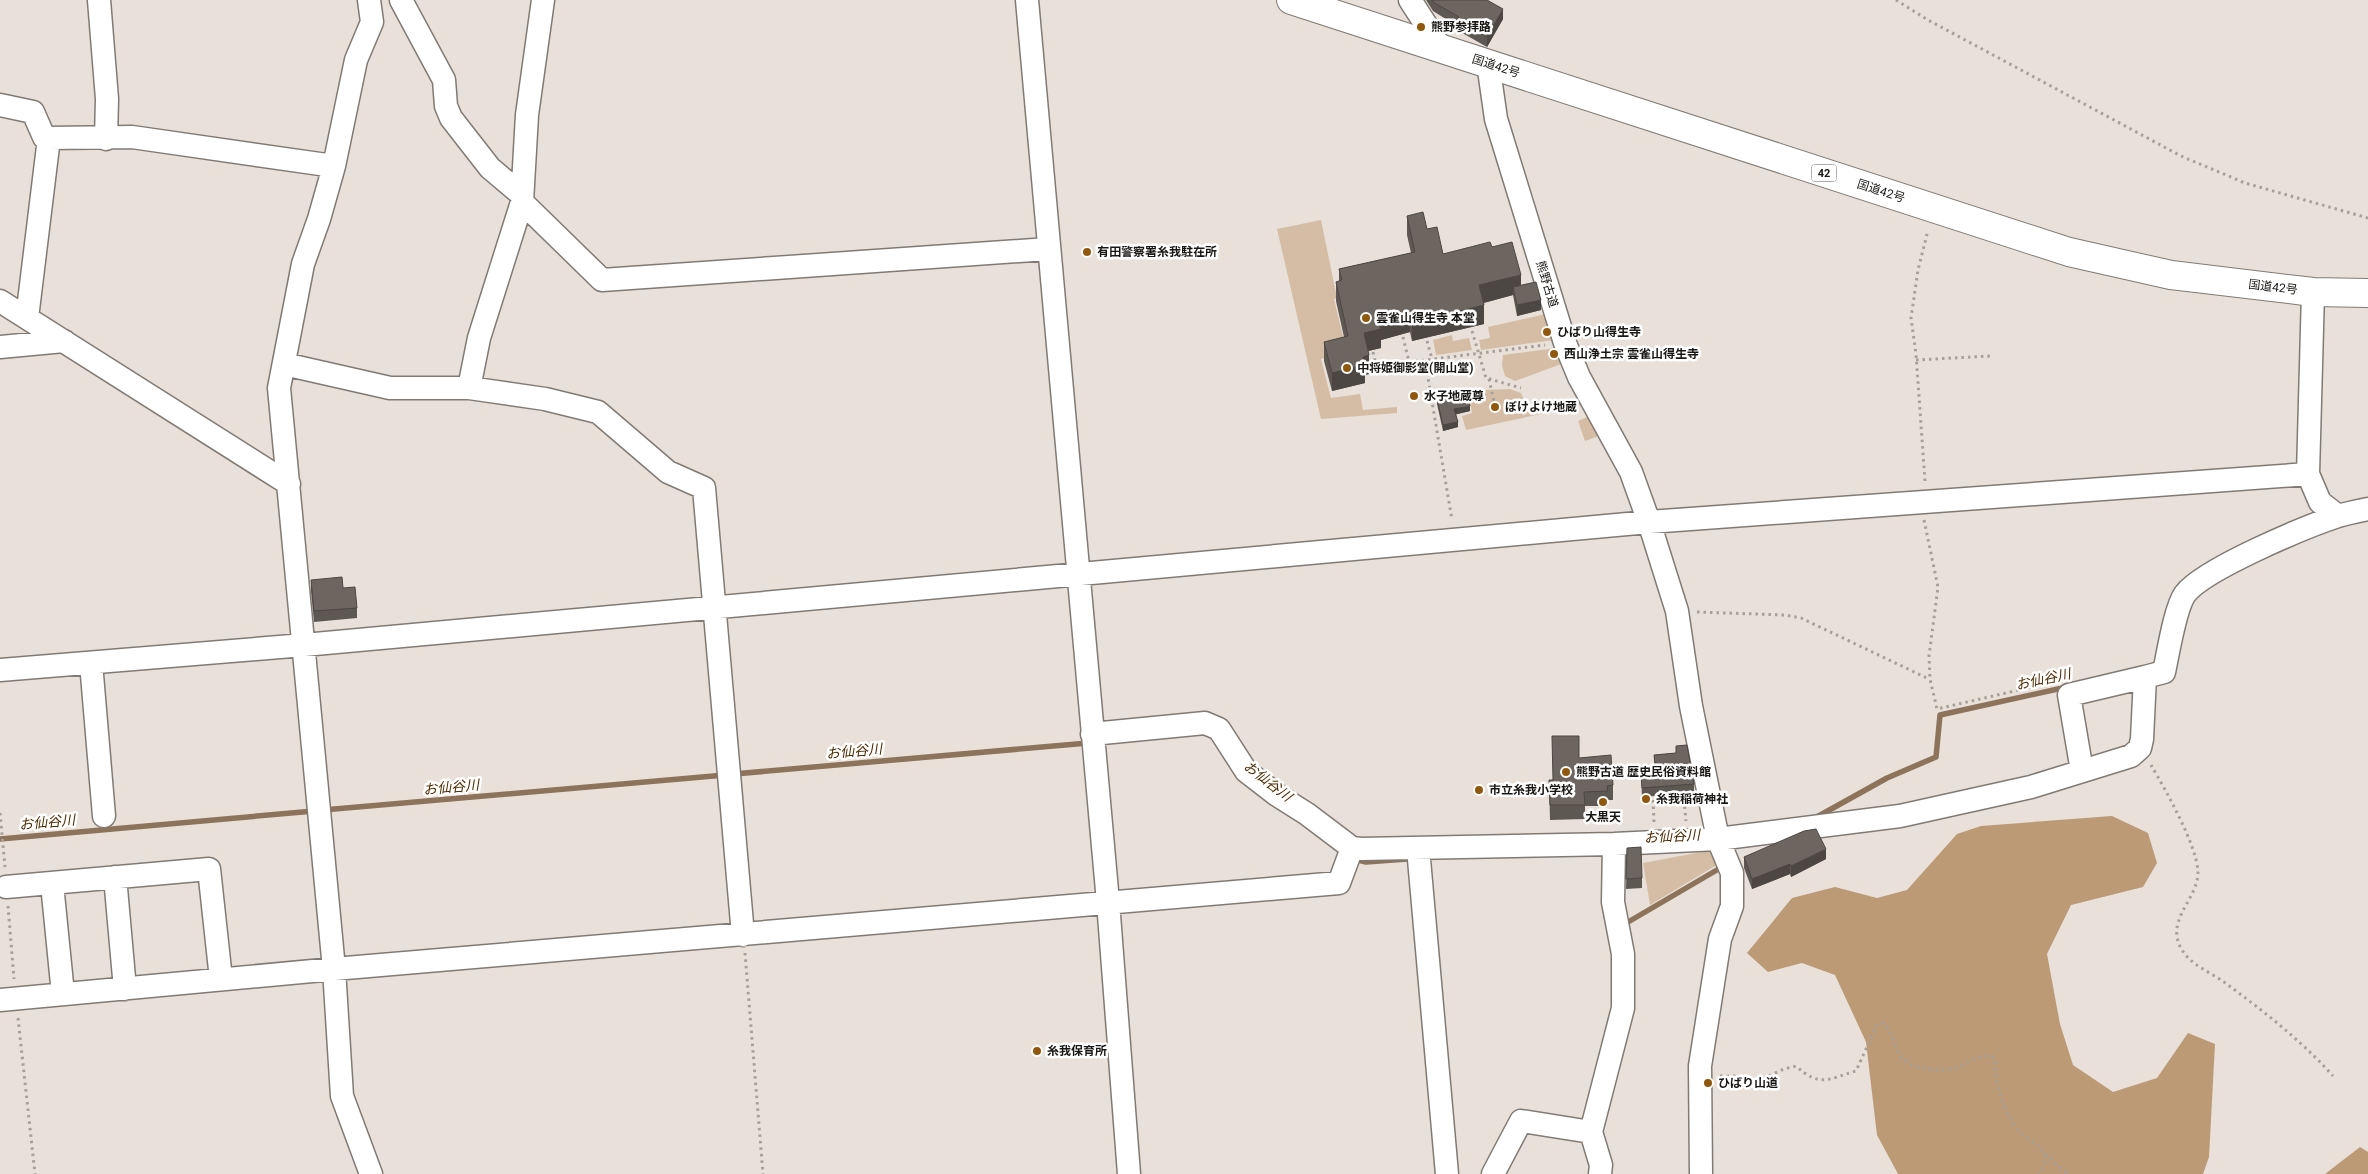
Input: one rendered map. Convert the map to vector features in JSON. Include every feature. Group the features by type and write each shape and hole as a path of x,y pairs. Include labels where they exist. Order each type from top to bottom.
{"highway":[{"name":"国道42号","path":"1291,0 1488,62 2069,252 2153,270 2313,292 2368,293"}],"street":[{"path":"99,0 107,99 106,139"},
{"path":"369,0 372,22 356,60 334,166 319,219 303,264 279,388 334,969 342,1096 371,1174"},
{"path":"401,0 444,80 446,106 451,118 490,168 602,280 639,279 1048,249"},
{"path":"469,388 479,338 522,199 527,115 543,0"},
{"path":"1027,0 1077,574 1108,902 1129,1174"},
{"path":"1410,0 1441,48"},
{"name":"熊野古道","path":"1488,62 1496,119 1565,343 1579,377 1632,472 1676,611 1691,706 1718,839 1732,873 1732,906 1720,939 1700,1066 1701,1174"},
{"path":"0,105 33,112 44,137 49,138 106,139 132,137 334,166"},
{"path":"27,318 49,138"},
{"path":"2313,292 2308,474 2320,502 2338,516"},
{"path":"0,301 289,484"},
{"path":"0,347 64,341"},
{"path":"284,364 390,388 469,388 544,399 598,412 668,472 704,488 743,935"},
{"path":"0,670 304,645 1649,522 2308,474"},
{"path":"2082,771 2069,695 2164,672 2179,606 2185,594 2211,574 2250,553 2338,516 2368,509"},
{"path":"91,663 104,816"},
{"path":"1092,734 1205,723 1219,729 1246,771 1276,796 1307,814 1352,848 1614,844 1718,839 1900,816 2004,794 2131,756 2140,748 2142,739 2145,678"},
{"path":"1600,1174 1601,1165 1592,1132 1623,1008 1623,954 1613,902 1614,844"},
{"path":"0,1000 334,969 1339,883 1352,848"},
{"path":"1418,848 1447,1174"},
{"path":"6,887 209,869 221,979"},
{"path":"115,877 125,988"},
{"path":"52,884 63,994"},
{"path":"1492,1174 1522,1121 1592,1132"}],"path":[{"path":"1896,0 1928,20 2181,156 2245,183 2368,218"},
{"path":"1935,208 1922,250 1912,307 1912,331 1916,360 1924,502 1938,587 1929,656 1930,679 1937,709 2049,683 2069,695"},
{"path":"1472,331 1486,378 1521,388"},
{"path":"1403,337 1409,362"},
{"path":"1427,341 1432,359"},
{"path":"1370,367 1549,345"},
{"path":"1373,352 1376,366"},
{"path":"1916,360 1990,356"},
{"path":"1425,360 1455,540"},
{"path":"1489,379 1494,402"},
{"path":"1676,611 1785,615 1801,618 1930,679"},
{"path":"2135,753 2150,764 2159,780 2182,823 2198,870 2197,887 2182,910 2177,923 2182,949 2191,960 2287,1031 2333,1076"},
{"path":"1653,800 1654,828"},
{"path":"743,935 763,1174"},
{"path":"1713,1076 1737,1076 1753,1083 1784,1069 1796,1066 1807,1076 1820,1081 1856,1072 1877,1025 1883,1023 1888,1027 1897,1053 1906,1062 1915,1067 1943,1070 1955,1068 1986,1055 1993,1057 1998,1091 2010,1118 2022,1136 2037,1143 2068,1174"},
{"path":"2038,1174 2044,1165 2045,1153"}],"shaded area":[{"path":"1321,220 1337,298 1334,299 1347,353 1321,359 1331,398 1360,394 1363,410 1397,407 1397,413 1321,419 1277,229"},
{"path":"1546,314 1554,340 1481,350 1479,340 1490,338 1488,327"},
{"path":"1452,335 1453,341 1469,338 1472,350 1436,355 1433,340"},
{"path":"1557,348 1564,363 1515,381 1505,376 1502,365 1503,355"},
{"path":"1510,389 1521,393 1530,415 1581,401 1583,405 1466,430 1462,416 1472,413 1469,395 1485,390"},
{"path":"1594,414 1602,435 1585,441 1578,421"},
{"path":"2112,816 2148,833 2157,863 2143,887 2071,905 2047,954 2060,1024 2073,1065 2113,1092 2157,1078 2188,1033 2215,1044 2209,1157 2203,1174 1898,1174 1877,1135 1866,1042 1835,975 1802,963 1768,972 1747,953 1792,898 1835,887 1877,898 1907,890 1957,834 1981,826"},
{"path":"1712,850 1720,863 1650,905 1643,863"},
{"path":"2360,1147 2368,1152 2368,1174 2325,1174"}],"building":[{"path":"1432,0 1487,0 1503,9 1487,37 1457,20 1459,17"},
{"path":"1423,212 1427,229 1437,227 1443,254 1490,242 1492,247 1512,242 1521,275 1479,285 1484,305 1412,323 1410,314 1379,322 1381,329 1364,333 1369,355 1363,357 1365,365 1332,373 1324,342 1348,336 1336,282 1342,280 1339,269 1415,252 1407,216"},
{"path":"1536,282 1541,300 1517,305 1513,287"},
{"path":"1467,391 1470,406 1454,409 1458,422 1443,425 1437,399"},
{"path":"342,577 343,588 355,587 357,608 314,611 311,580"},
{"path":"1552,736 1579,736 1579,758 1611,755 1613,785 1607,786 1608,791 1584,792 1585,805 1550,805 1549,780 1553,780"},
{"path":"1687,745 1694,784 1642,788 1641,773 1656,772 1654,755 1676,753 1676,746"},
{"path":"1816,829 1826,849 1791,866 1790,864 1752,879 1744,857 1804,831"},
{"path":"1641,847 1642,878 1626,879 1627,848"}],"waterway":[{"name":"お仙谷川","path":"1815,818 1887,778 1936,757 1940,715 2067,687"},
{"name":"お仙谷川","path":"734,774 1088,743"},
{"name":"お仙谷川","path":"323,810 725,775"},
{"name":"お仙谷川","path":"0,839 314,811"},
{"name":"お仙谷川","path":"1354,859 1366,862 1407,859"},
{"path":"1623,925 1722,867"}],"place":[{"name":"熊野参拝路","path":"1421,27"},
{"name":"有田警察署糸我駐在所","path":"1087,252"},
{"name":"雲雀山得生寺 本堂","path":"1366,318"},
{"name":"ひばり山得生寺","path":"1547,332"},
{"name":"西山浄土宗 雲雀山得生寺","path":"1554,354"},
{"name":"中将姫御影堂(開山堂)","path":"1347,368"},
{"name":"水子地蔵尊","path":"1414,396"},
{"name":"ぼけよけ地蔵","path":"1495,407"},
{"name":"熊野古道 歴史民俗資料館","path":"1566,772"},
{"name":"市立糸我小学校","path":"1479,790"},
{"name":"糸我稲荷神社","path":"1646,799"},
{"name":"大黒天","path":"1603,802"},
{"name":"糸我保育所","path":"1037,1051"},
{"name":"ひばり山道","path":"1708,1083"}]}
